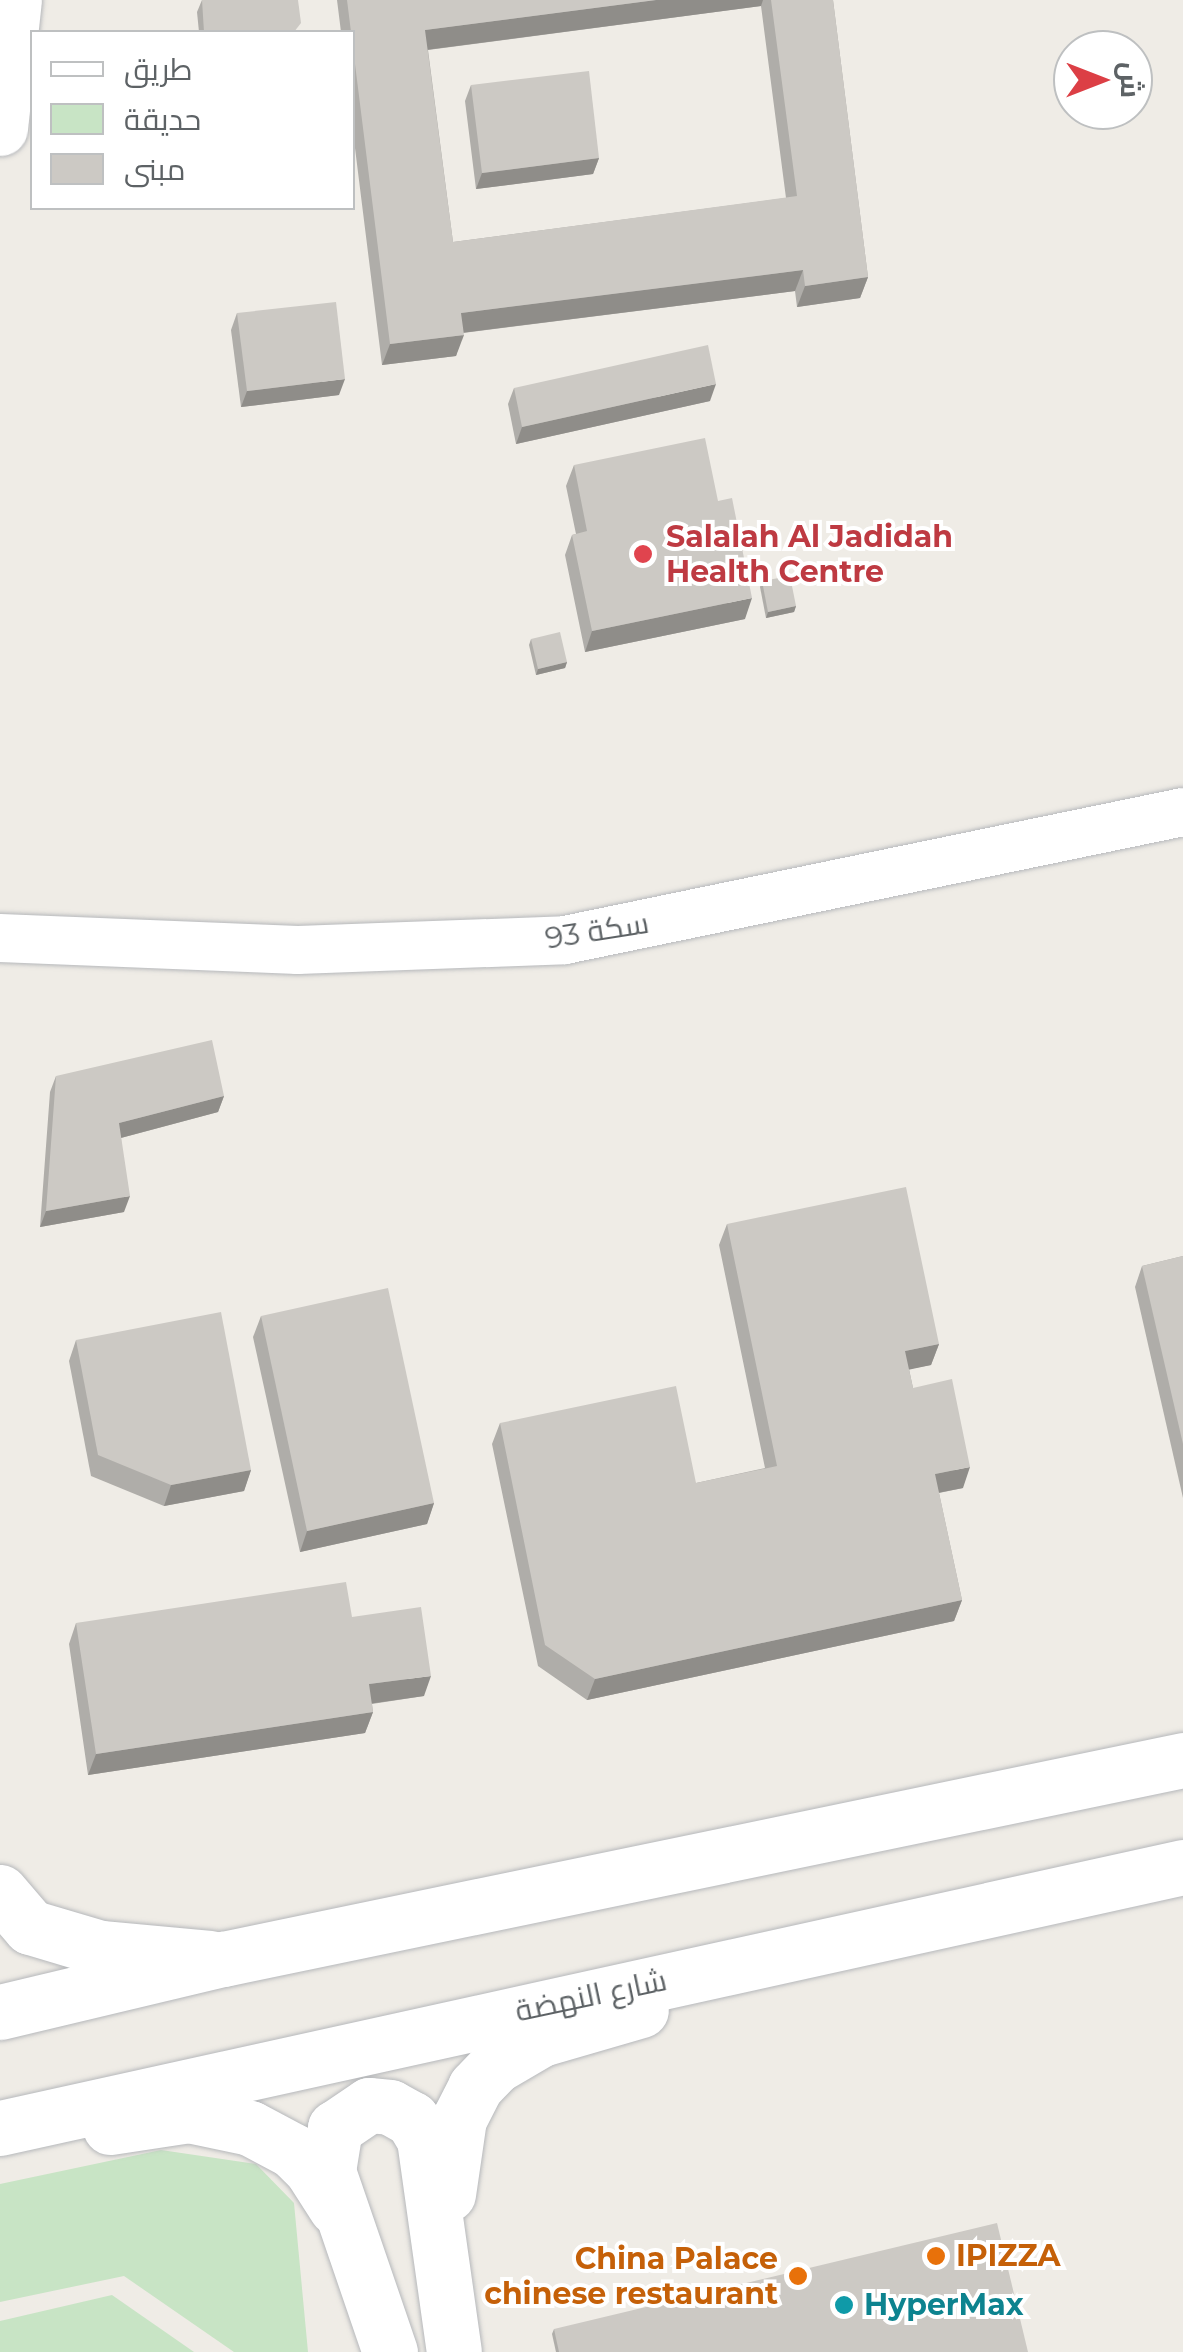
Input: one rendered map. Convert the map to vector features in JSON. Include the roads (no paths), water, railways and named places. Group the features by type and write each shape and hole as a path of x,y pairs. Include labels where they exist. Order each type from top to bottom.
{"main road":[{"path":"0,128 14,0"},
{"path":"0,2012 223,1959 1183,1760"},
{"name":"شارع النهضة","path":"0,2128 1183,1868"},
{"path":"0,1892 30,1927 100,1948 223,1959"},
{"path":"440,2241 459,2119 475,2087 494,2066 541,2039 686,1996 732,1966"},
{"path":"390,2352 338,2211 328,2171 336,2128 368,2106 390,2107 412,2119 424,2139 454,2352"},
{"path":"0,2141 38,2140 162,2118 223,2120 272,2138 293,2151 311,2168 338,2211"}],"street":[{"name":"سكة 93","path":"0,938 298,950 565,940 1183,812"}],"place":[{"name":"Salalah Al Jadidah Health Centre","path":"643,554"},
{"name":"IPIZZA","path":"936,2256"},
{"name":"China Palace chinese restaurant","path":"798,2276"},
{"name":"HyperMax","path":"844,2305"}]}
